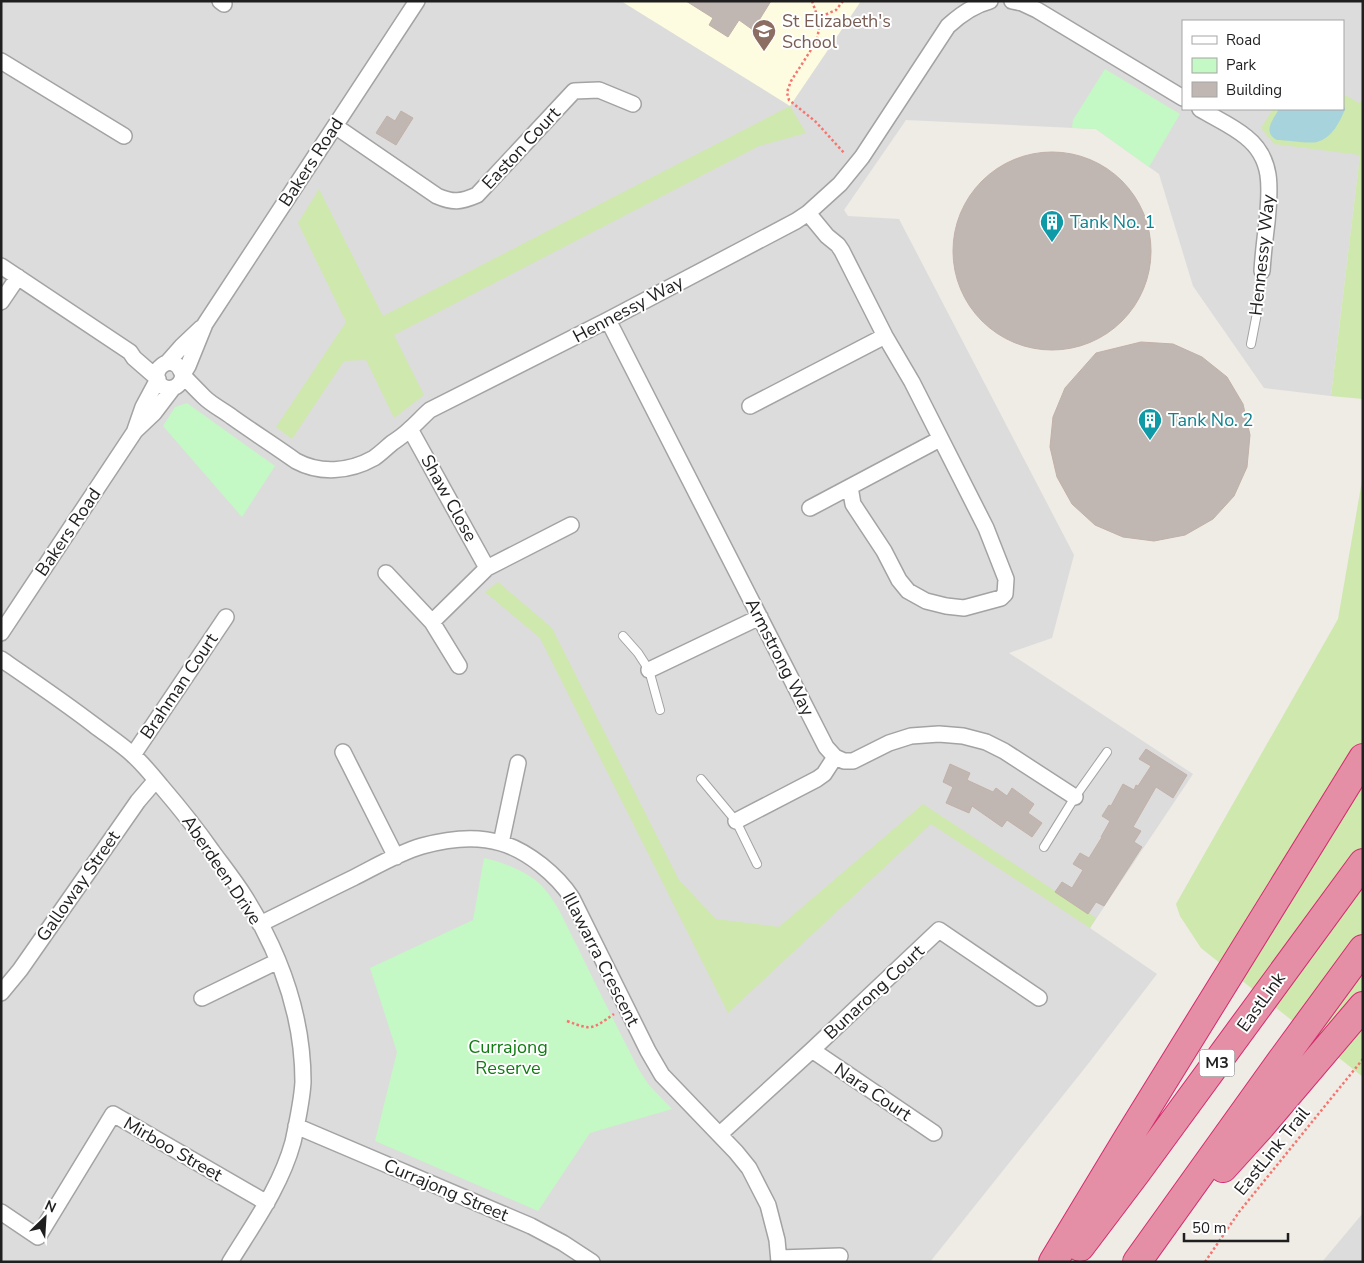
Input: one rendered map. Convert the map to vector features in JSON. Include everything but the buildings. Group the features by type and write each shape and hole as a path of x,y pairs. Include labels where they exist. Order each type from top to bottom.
{"highway":[{"path":"1053,1262 1363,758"},
{"name":"EastLink","path":"1069,1262 1363,863"},
{"path":"1137,1262 1363,949"},
{"path":"1143,1262 1363,1006"}],"street":[{"name":"Bakers Road","path":"183,374 205,324 417,1"},
{"name":"Hennessy Way","path":"183,374 204,397 304,466 330,470 346,469 374,457 410,429 430,410 608,320 796,221 812,210 840,184 862,157 948,26 980,4 990,1"},
{"path":"1012,1 1022,3 1037,10 1182,97"},
{"path":"1,61 124,136"},
{"name":"Easton Court","path":"335,126 437,196 455,202 465,201 477,196 574,91 599,90 634,104"},
{"name":"Hennessy Way","path":"1202,110 1246,137 1257,148 1264,160 1270,189 1262,272"},
{"path":"812,210 836,234 838,245 885,336 912,382 986,528 1006,579 1005,594 1001,598 964,608 926,601 908,591 899,580 884,551 853,504 850,488"},
{"path":"1,266 130,352 162,386 174,388 180,384 183,374 179,366 137,352 130,352"},
{"path":"1,302 18,277"},
{"name":"Armstrong Way","path":"608,320 826,747 835,757"},
{"name":"Bakers Road","path":"166,363 205,324"},
{"path":"750,406 885,336"},
{"path":"157,379 160,368 166,363"},
{"name":"Bakers Road","path":"1,633 135,431 143,407 157,379"},
{"name":"Bakers Road","path":"135,431 154,413 174,388"},
{"name":"Hennessy Way","path":"174,388 204,397"},
{"name":"Shaw Close","path":"410,429 487,568"},
{"path":"810,508 940,439"},
{"path":"432,622 487,568 570,525"},
{"path":"386,573 432,622 459,666"},
{"name":"Brahman Court","path":"133,755 226,617"},
{"path":"649,670 760,617"},
{"name":"Aberdeen Drive","path":"1,659 70,707 133,755 156,780 193,824 245,896 286,980 294,1005 301,1041 303,1084 296,1126 282,1173 267,1204 230,1262"},
{"path":"736,821 824,774 835,757 844,761 853,761 889,743 911,736 939,734 964,736 986,742 1004,751 1075,798"},
{"path":"343,752 396,857"},
{"path":"501,843 518,763"},
{"name":"Galloway Street","path":"1,993 20,970 133,808 156,780"},
{"name":"Illawarra Crescent","path":"260,924 420,846 441,841 478,839 501,843 518,851 538,864 564,886 572,898 662,1076 720,1134 749,1168 768,1205 774,1224 779,1260"},
{"name":"Bunarong Court","path":"720,1134 939,930 1039,998"},
{"path":"202,998 278,961"},
{"name":"Nara Court","path":"812,1050 934,1133"},
{"name":"Mirboo Street","path":"1,1212 38,1236 112,1114 267,1204"},
{"name":"Currajong Street","path":"296,1126 531,1226 563,1243 592,1262"},
{"path":"779,1260 840,1256"}],"lane":[{"name":"Hennessy Way","path":"1250,344 1258,313 1262,272"},
{"path":"623,636 638,653 649,670 660,710"},
{"path":"1044,847 1107,752"},
{"path":"701,779 736,821 757,864"}],"path":[{"path":"812,1 818,18 817,40 810,54 791,81 787,92 788,97 816,122 845,154"},
{"path":"818,18 836,10 844,1"},
{"path":"567,1020 589,1027 598,1026 614,1014"},
{"name":"EastLink Trail","path":"1205,1262 1239,1212 1363,1059"}],"shaded area":[{"path":"1,1 1363,1 1363,131 1331,396 1264,388 1193,286 1159,174 1096,129 906,120 844,210 848,216 899,219 1074,555 1052,638 1009,653 1193,774 1090,928 1157,974 1088,1064 930,1262 1,1262"},
{"name":"St Elizabeth's School","path":"621,1 861,1 790,106"},
{"path":"1363,1213 1363,1262 1322,1262"}],"green space":[{"path":"1105,69 1180,114 1149,167 1096,129 1072,128 1073,120"},
{"path":"1344,95 1359,103 1363,99 1363,399 1331,396 1360,155 1274,144 1261,128 1272,110 1344,110"},
{"path":"790,106 806,133 759,146 394,335 424,395 394,418 366,360 344,361 292,439 276,427 346,322 298,223 319,189 383,316"},
{"path":"187,403 275,466 242,517 163,426 175,407"},
{"path":"1363,475 1363,1077 1201,948 1180,916 1176,904 1338,619"},
{"path":"498,582 552,628 679,880 716,919 779,927 923,804 1096,918 1090,928 931,824 728,1013 540,638 485,592"},
{"name":"Currajong Reserve","path":"484,858 523,872 542,886 548,893 562,915 639,1070 649,1085 672,1109 590,1133 538,1211 375,1141 397,1052 370,968 473,920"}],"water":[{"path":"1344,106 1345,109 1338,124 1331,133 1317,142 1277,140 1269,130 1278,110 1344,110"}],"place":[{"name":"St Elizabeth's School","path":"764,52"},
{"name":"Tank No. 1","path":"1052,243"},
{"name":"Tank No. 2","path":"1150,441"}]}
